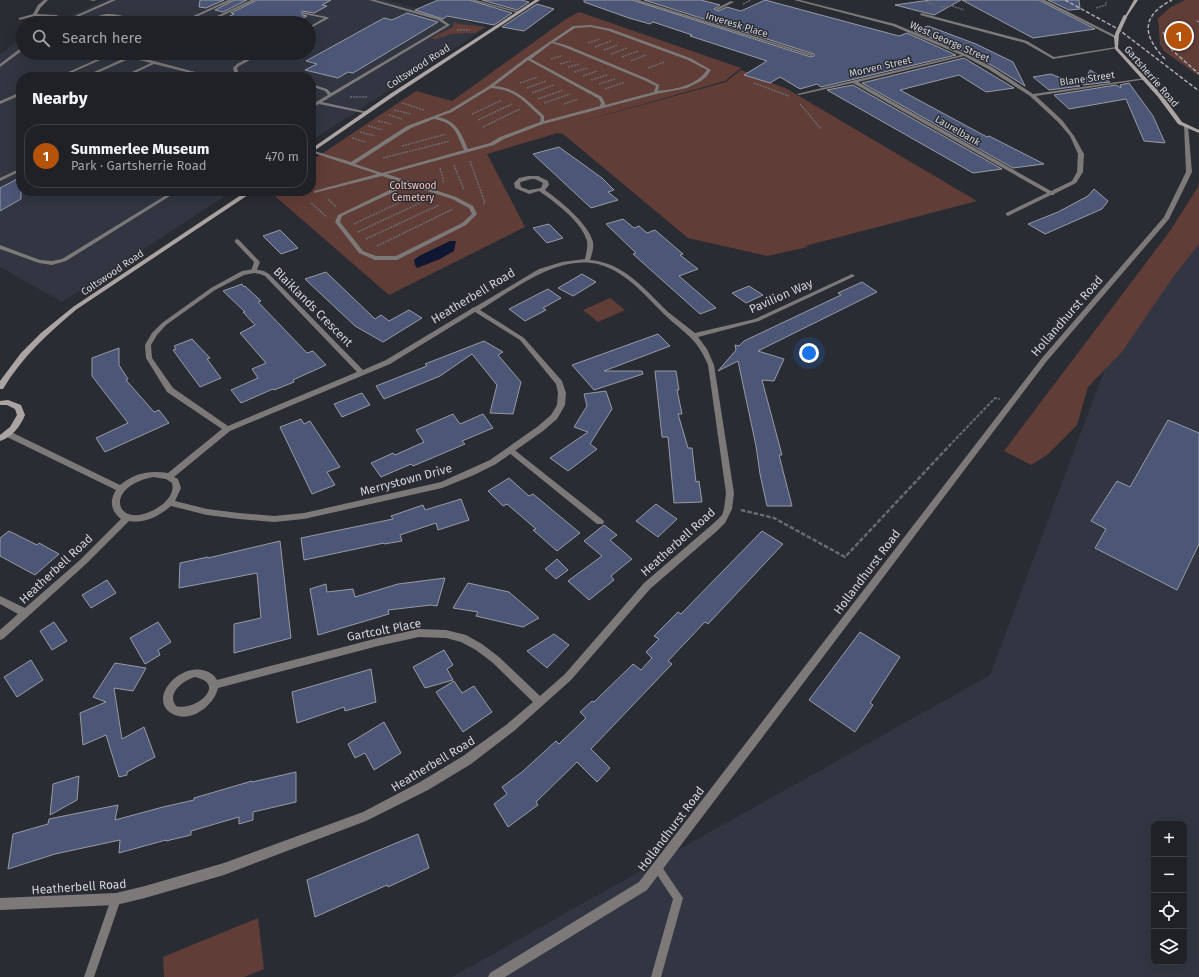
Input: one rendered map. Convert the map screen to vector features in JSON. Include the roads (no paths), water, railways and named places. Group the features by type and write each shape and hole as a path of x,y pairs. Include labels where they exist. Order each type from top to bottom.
{"main road":[{"name":"Coltswood Road","path":"316,148 392,95 538,0"},
{"name":"Gartsherrie Road","path":"1136,0 1125,17 1116,36 1116,48 1145,79 1180,123 1199,132"},
{"name":"Coltswood Road","path":"0,387 8,372 53,326 75,308 243,196"},
{"path":"0,402 8,402 18,406 21,415 18,424 8,434 0,438"}],"street":[{"path":"35,14 39,6 46,0"},
{"path":"472,0 518,12"},
{"name":"Inveresk Place","path":"635,0 812,55"},
{"path":"724,0 734,1"},
{"name":"West George Street","path":"796,0 894,25 965,56 990,68 1032,95 1060,121 1072,136 1081,154 1080,172 1074,182 1008,214"},
{"path":"813,4 822,0"},
{"path":"1042,0 1116,36"},
{"path":"717,10 734,1"},
{"path":"29,16 35,14 57,16"},
{"name":"Morven Street","path":"799,94 965,56"},
{"name":"Blane Street","path":"1032,95 1145,79"},
{"name":"Laurelbank","path":"855,82 1052,194"},
{"name":"Hollandhurst Road","path":"494,977 643,886 1044,360 1167,218 1189,172 1186,126"},
{"path":"527,178 541,178 546,182 546,185 541,190 534,192 524,191 518,188 518,183 527,178"},
{"path":"541,190 585,230 590,242 587,261"},
{"name":"Heatherbell Road","path":"0,904 116,899 145,892 224,869 366,816 424,786 467,760 510,728 568,677 647,586 714,529 724,518 730,507 730,493 712,365 703,348 693,336 682,328 625,274 614,267 587,261 554,264 541,270 388,362 227,429 170,476"},
{"name":"Blaiklands Crescent","path":"227,429 170,390 148,358 148,345 154,334 164,324 212,289 242,273 254,271 262,272 267,275 362,373"},
{"name":"Pavilion Way","path":"693,336 757,320 852,276"},
{"name":"Merrystown Drive","path":"170,503 207,512 239,516 274,518 304,516 442,485 476,471 510,450 540,429 554,417 561,405 562,393 559,382 522,339 474,309"},
{"path":"8,434 120,489"},
{"path":"153,474 170,476 175,481 177,487 176,495 162,510 150,516 137,519 127,518 119,514 114,508 115,498 120,489 128,482 142,476 153,474"},
{"name":"Heatherbell Road","path":"0,636 83,562 127,518"},
{"path":"0,600 26,613"},
{"name":"Gartcolt Place","path":"214,686 378,642 419,633 446,634 463,638 479,647 496,660 540,702"},
{"path":"205,673 210,676 214,686 213,692 207,702 193,711 179,712 173,709 168,700 169,693 174,684 188,674 205,673"}],"lane":[{"path":"77,16 114,0"},
{"path":"196,16 231,0"},
{"path":"219,16 254,0"},
{"path":"316,104 448,25 439,19 371,0"},
{"path":"304,13 327,18 316,24"},
{"path":"921,14 1026,42 1053,58 1116,48"},
{"path":"100,16 112,16"},
{"path":"318,192 492,144 542,123 684,87 706,76 709,70 680,55 616,33 591,26 574,27 527,59 490,87 451,112 409,128 353,165"},
{"path":"551,42 590,56 647,80 658,86 656,93"},
{"path":"0,66 16,53"},
{"path":"527,59 601,98 603,103 602,108"},
{"path":"70,72 98,60"},
{"path":"96,72 124,60"},
{"path":"142,60 191,72"},
{"path":"247,60 235,68 236,72 247,72"},
{"path":"134,72 153,63"},
{"path":"316,87 326,90 330,95"},
{"path":"490,87 516,93 543,117 542,123"},
{"path":"0,103 16,96"},
{"path":"320,102 367,113"},
{"path":"434,118 445,119 454,125 466,151"},
{"path":"316,153 454,198 472,207 475,214 464,224 397,258 375,258 364,252 348,236 337,222 340,215 408,183"},
{"path":"0,180 16,172"},
{"path":"0,247 39,261 52,263 64,260 168,196"},
{"path":"237,241 257,262 254,271"},
{"path":"510,450 600,522"},
{"path":"656,977 678,898 657,867"},
{"path":"89,977 116,899"}],"water":[{"path":"450,241 456,241 454,251 440,259 417,268 414,260 419,256"}],"railway":[{"path":"1065,0 1118,29 1199,91"},
{"path":"1165,59 1152,42 1148,26 1150,19 1155,13 1162,6 1172,0"},
{"path":"1163,32 1172,50 1199,74"}],"place":[{"name":"Summerlee Museum","path":"1179,36"}],"park label":[{"name":"Coltswood Cemetery","path":"413,190"}]}
